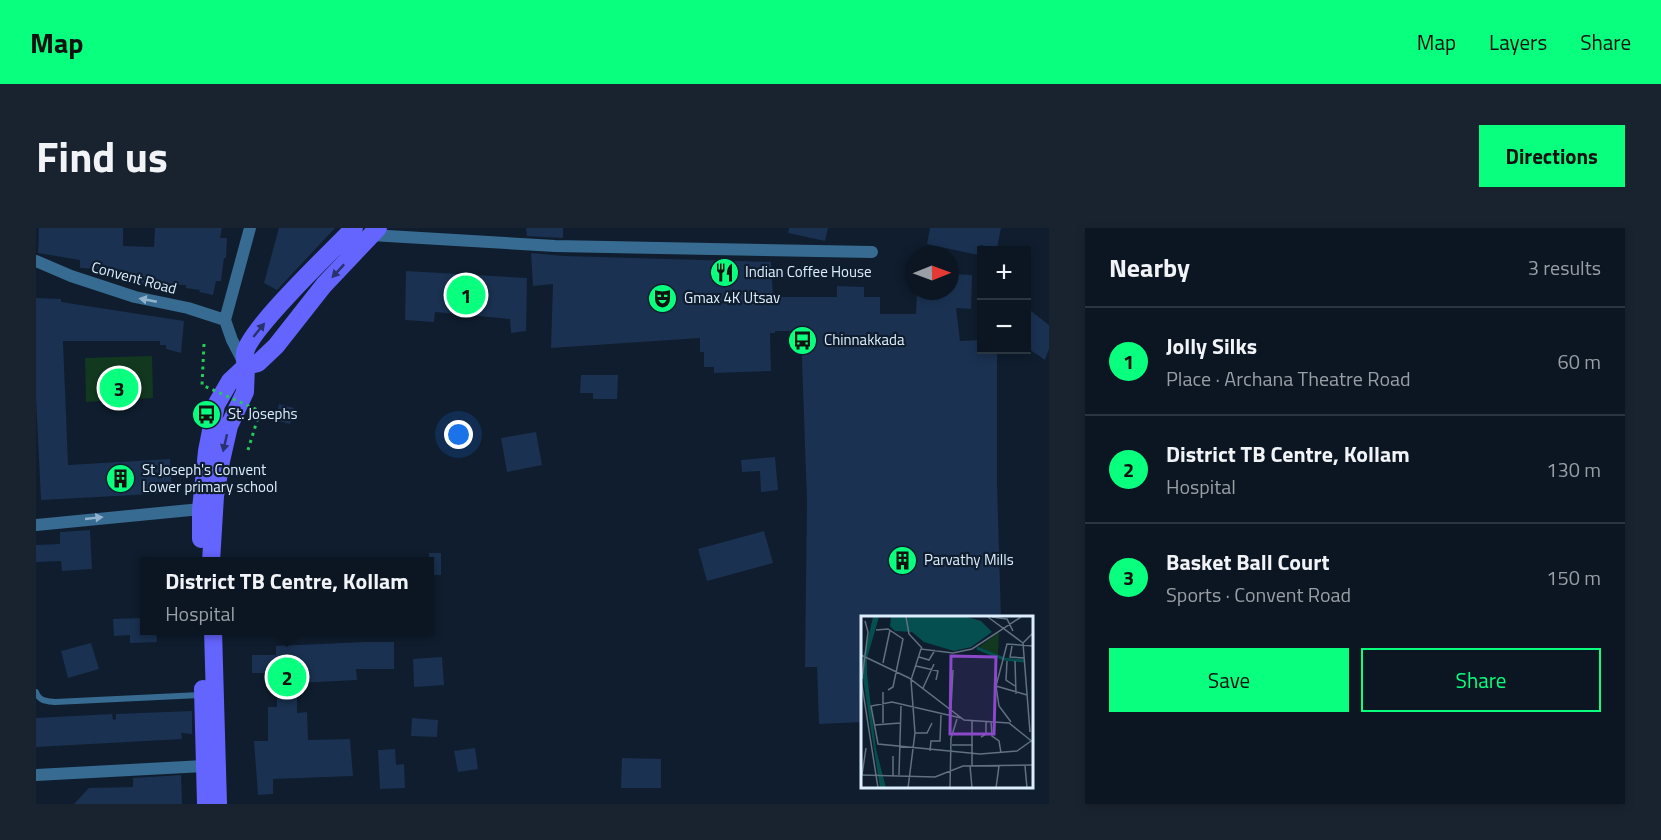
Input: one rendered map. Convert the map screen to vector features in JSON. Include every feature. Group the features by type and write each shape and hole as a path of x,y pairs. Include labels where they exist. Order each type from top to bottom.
{"main road":[{"path":"211,557 215,496 220,461 229,426 245,393 245,352 251,339 275,309 354,228"},
{"path":"202,557 201,508 207,451 216,405 230,381 246,366 258,363 276,346 324,285 375,232"},
{"path":"203,635 206,804"},
{"path":"213,635 218,804"}],"street":[{"path":"246,366 232,340 225,320 250,228"},
{"path":"375,232 555,246 872,252"},
{"name":"Convent Road","path":"36,261 70,276 126,294 188,308 225,320"},
{"path":"36,525 201,508"},
{"path":"36,775 204,766"}],"lane":[{"path":"36,692 38,697 45,701 55,702 203,694"}],"path":[{"path":"204,344 202,385 260,411 248,450"}],"green space":[{"path":"152,356 153,398 86,402 85,358"}],"building":[{"path":"39,228 123,228 123,246 154,247 155,228 222,228 220,238 227,238 221,281 216,281 213,295 186,288 186,285 139,284 139,276 80,268 80,260 38,253"},
{"path":"279,228 335,228 277,290 264,283"},
{"path":"526,228 563,228 563,238 527,236"},
{"path":"789,228 828,228 825,241 788,233"},
{"path":"930,228 1001,228 997,246 977,246 977,255 959,251 959,246 927,244"},
{"name":"Parvathy Mills","path":"531,253 771,262 773,297 837,297 837,286 864,287 864,297 880,297 880,314 916,314 917,300 959,300 959,274 972,275 971,309 956,308 960,341 977,340 977,354 997,354 997,485 1001,616 861,616 861,722 819,724 817,667 805,667 807,501 801,331 770,333 771,371 714,373 714,367 704,367 704,352 700,352 700,338 551,348 553,284 533,286"},
{"path":"406,271 527,278 526,331 511,333 510,319 435,312 434,322 405,320"},
{"path":"36,298 61,299 61,302 184,321 181,353 166,349 166,345 160,345 160,341 63,341 68,465 170,459 172,493 41,500 36,398"},
{"path":"1031,311 1049,325 1049,349 1045,360 1031,350"},
{"path":"581,375 618,375 617,399 593,399 593,393 580,393"},
{"path":"279,404 294,408 290,424 275,420"},
{"path":"536,432 542,465 507,472 501,438"},
{"path":"775,457 778,490 761,492 760,471 742,472 741,460"},
{"path":"90,530 92,569 62,571 61,561 36,562 36,545 60,544 60,532"},
{"path":"764,531 773,563 707,581 698,549"},
{"path":"429,553 441,553 441,575 434,575 434,557 429,557"},
{"path":"140,618 140,635 156,635 157,642 130,643 130,635 114,636 113,619"},
{"path":"394,642 394,669 356,669 357,680 297,683 297,713 307,712 308,740 350,739 353,776 273,779 273,794 258,795 254,741 268,741 268,707 277,707 277,673 252,673 252,655 276,655 276,646"},
{"path":"91,643 99,669 68,678 61,651"},
{"path":"442,657 444,685 414,687 413,659"},
{"path":"192,711 192,734 181,733 182,739 36,747 36,718 112,714 113,720 116,719 116,714"},
{"path":"412,718 438,720 437,737 411,736"},
{"path":"475,748 478,769 458,772 454,751"},
{"path":"395,749 396,765 404,764 405,788 380,789 378,750"},
{"path":"622,758 661,759 661,788 621,788"},
{"path":"181,775 182,804 74,804 89,788 133,787 133,778"}],"place":[{"name":"Indian Coffee House","path":"724,272"},
{"name":"Jolly Silks","path":"466,295"},
{"name":"Gmax 4K Utsav","path":"663,298"},
{"name":"Chinnakkada","path":"803,340"},
{"name":"Basket Ball Court","path":"119,388"},
{"name":"St. Josephs","path":"207,414"},
{"name":"St Joseph's Convent Lower primary school","path":"121,479"},
{"name":"Parvathy Mills","path":"903,560"},
{"name":"District TB Centre, Kollam","path":"287,677"}]}
